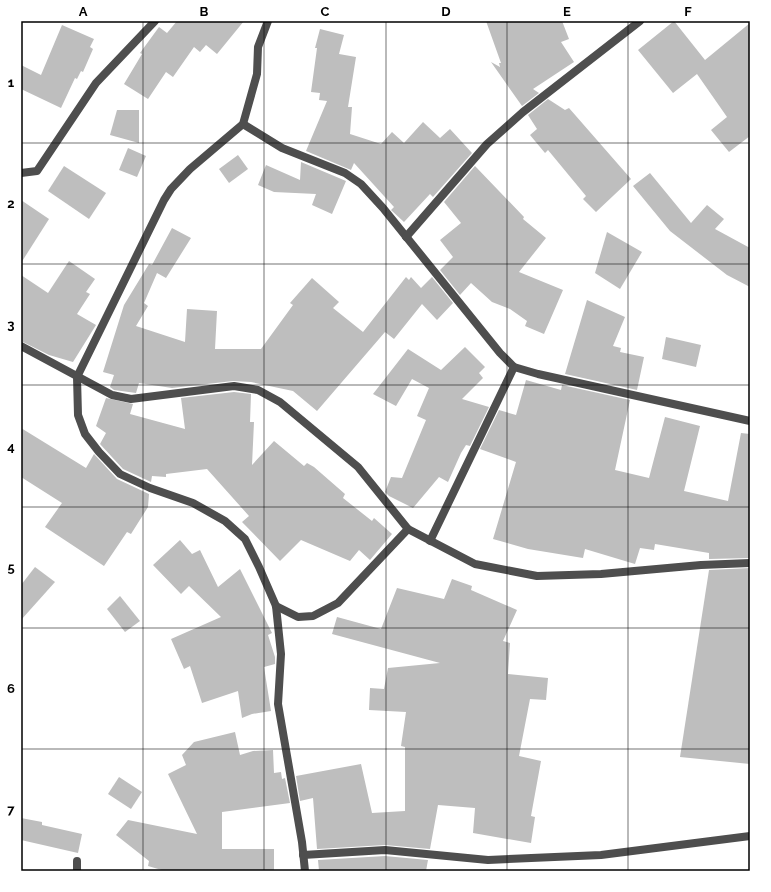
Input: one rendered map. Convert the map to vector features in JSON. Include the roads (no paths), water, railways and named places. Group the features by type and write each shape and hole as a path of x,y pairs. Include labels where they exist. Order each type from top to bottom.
{"street":[{"path":"21,173 37,172 96,83 155,21"},
{"path":"268,21 258,47 257,74 243,124 190,169 171,189 164,200 77,376 78,415 85,434 99,452 120,474 150,488 193,503 225,522 245,539 276,606 281,654 278,704 305,871"},
{"path":"406,237 487,144 523,112 640,21"},
{"path":"243,124 282,148 345,173 361,184 500,353 514,367 538,374 750,422"},
{"path":"21,346 112,394 131,399 234,386 258,390 280,402 358,467 408,529 475,564 537,576 601,574 701,565 750,564"},
{"path":"430,541 514,367"},
{"path":"276,606 298,617 313,616 338,603 408,529"},
{"path":"303,854 385,850 488,860 601,855 750,836"},
{"path":"77,861 77,871"}]}
